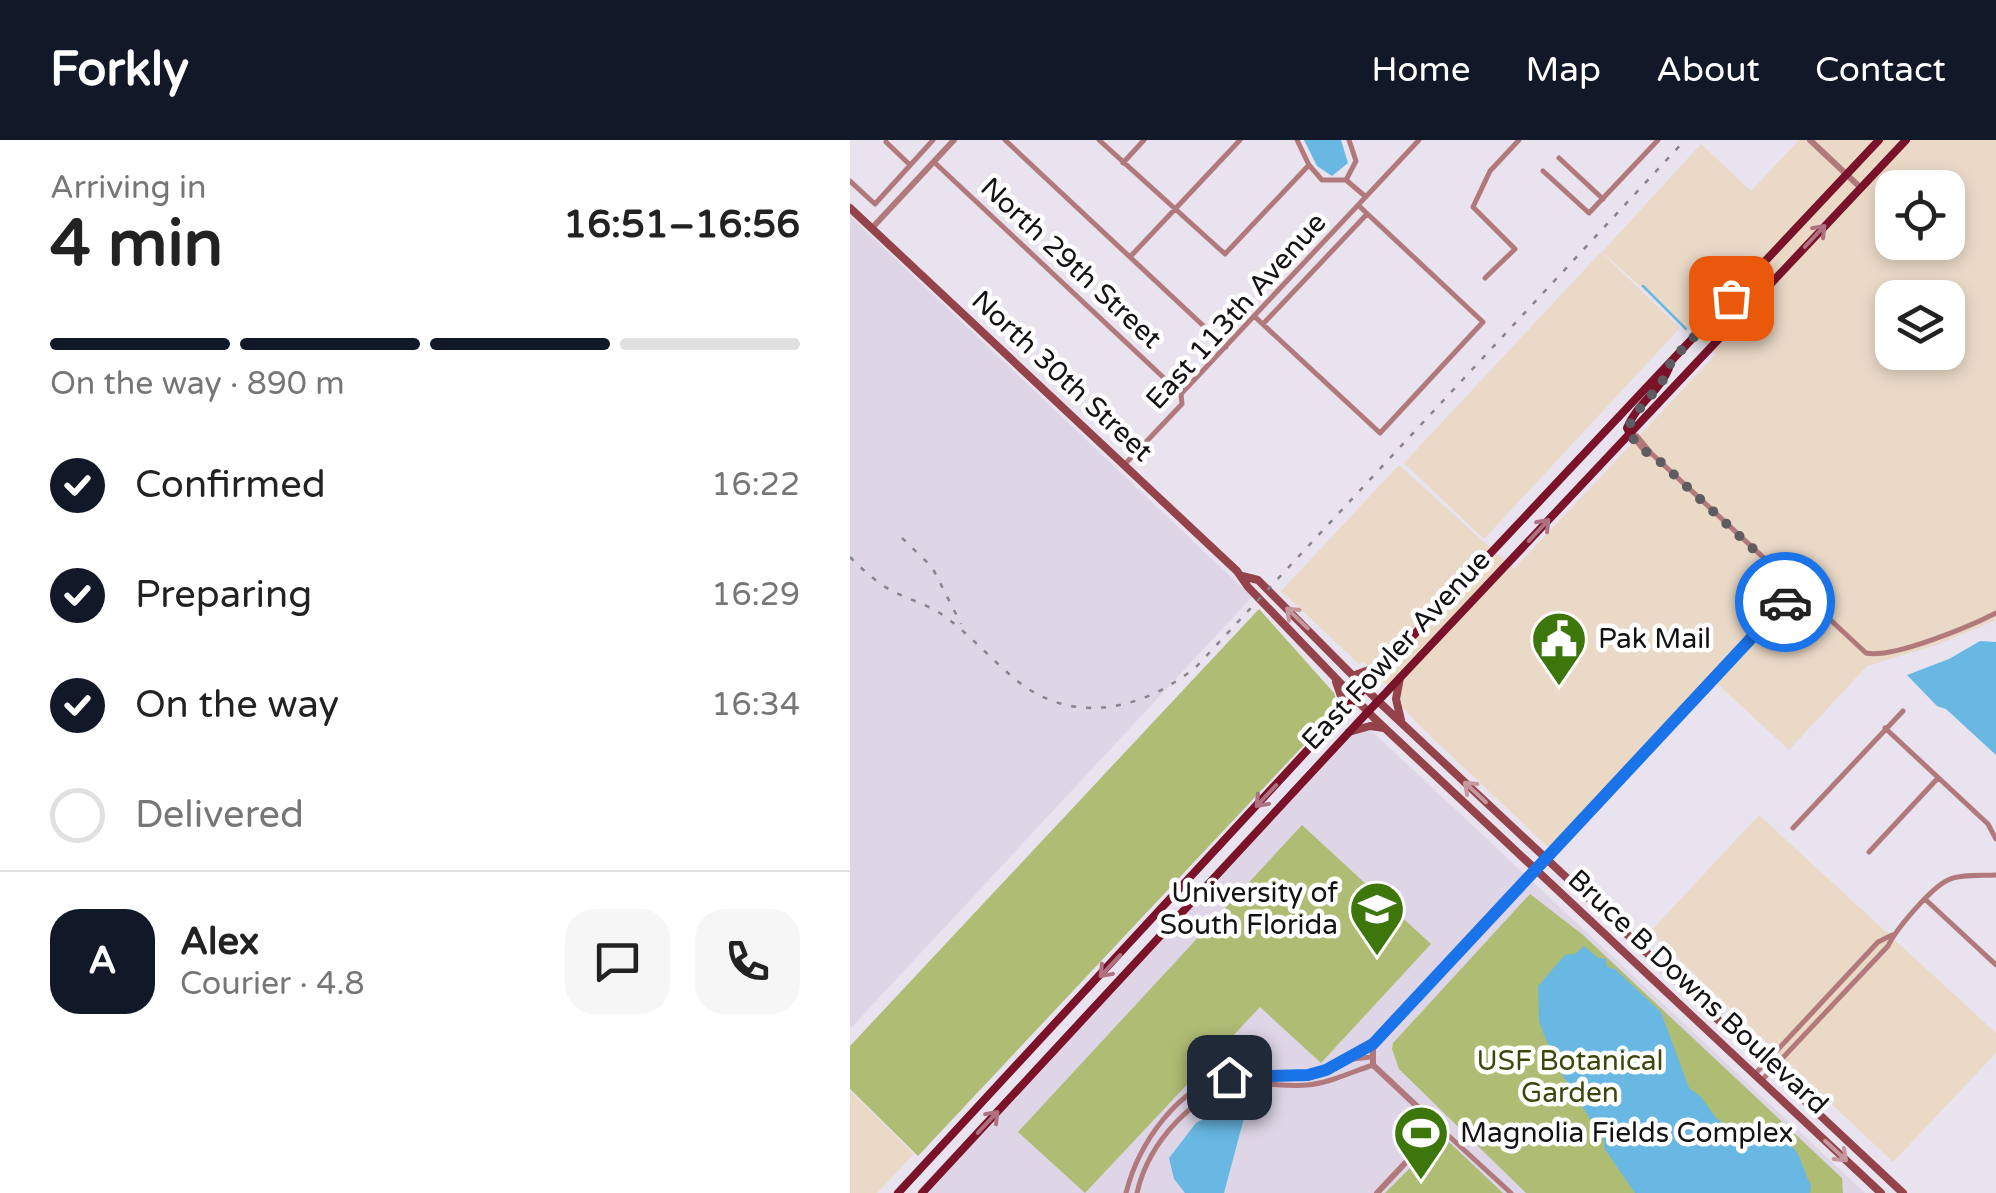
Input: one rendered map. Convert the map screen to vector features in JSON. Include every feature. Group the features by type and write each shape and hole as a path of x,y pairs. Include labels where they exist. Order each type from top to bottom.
{"main road":[{"name":"East Fowler Avenue","path":"898,1193 1879,140"},
{"name":"East Fowler Avenue","path":"922,1193 1906,140"},
{"name":"North 30th Street","path":"850,208 1242,576 1248,587 1356,698"},
{"path":"1630,434 1631,419 1661,384 1672,360"},
{"name":"North 30th Street","path":"1242,576 1258,580 1378,701"},
{"path":"1355,675 1388,663"},
{"path":"1335,678 1342,699 1339,716"},
{"path":"1400,678 1396,699 1403,724"},
{"name":"Bruce B Downs Boulevard","path":"1356,698 1881,1193"},
{"name":"Bruce B Downs Boulevard","path":"1378,701 1903,1193"},
{"path":"1348,733 1370,726 1388,730"}],"street":[{"path":"850,180 875,204 933,140"},
{"path":"872,228 954,140"},
{"path":"1006,140 1226,347"},
{"path":"1099,140 1224,254 1309,165"},
{"path":"1123,163 1144,140"},
{"path":"1130,257 1240,140"},
{"path":"1297,140 1309,165 1322,180 1346,180 1366,197"},
{"path":"1346,180 1356,161 1349,140"},
{"name":"East 113th Avenue","path":"1124,465 1182,404 1181,394 1420,140"},
{"path":"1486,278 1515,249 1473,207 1490,172 1519,140"},
{"path":"1543,171 1589,212 1658,140"},
{"path":"1810,140 1861,188"},
{"path":"886,142 910,165"},
{"path":"1559,158 1603,199"},
{"name":"North 29th Street","path":"934,162 1181,394"},
{"path":"1254,316 1380,433 1483,322 1358,206"},
{"path":"1264,324 1367,214"},
{"path":"1630,434 1637,436 1797,590 1870,654 1934,638 1996,613"},
{"path":"1126,1193 1141,1152 1169,1114 1210,1083 1229,1077 1308,1075 1326,1070 1373,1044 1797,590"},
{"path":"1793,828 1903,711"},
{"path":"1885,728 1988,824 1996,840"},
{"path":"1868,852 1938,778"},
{"path":"1758,1078 1888,946 1892,936 1944,882 1996,875"},
{"path":"1926,900 1996,965"},
{"path":"1372,1061 1373,1044"},
{"path":"1341,1060 1372,1061 1511,1193"},
{"path":"1136,1193 1150,1156 1196,1104 1249,1083 1308,1085 1330,1081 1372,1061"},
{"path":"1326,1070 1330,1081"},
{"path":"1404,1094 1419,1114 1422,1128 1409,1159"},
{"path":"1169,1114 1178,1121"},
{"path":"1377,1193 1439,1126"}],"shaded area":[{"path":"1799,140 1996,140 1996,620 1939,644 1867,666 1789,750 1710,677 1550,849 1420,726 1402,707 1401,699 1364,662 1359,664 1281,591 1399,465 1514,569 1716,354 1602,252 1701,144 1751,191"},
{"path":"850,216 1252,597 850,1029"},
{"path":"1601,252 1680,328 1484,539 1404,463"},
{"name":"University of South Florida","path":"1362,722 1865,1193 920,1193"},
{"path":"1759,815 1996,1033 1996,1053 1893,1162 1650,932"},
{"path":"850,1091 914,1154 877,1193 850,1193"}],"green space":[{"path":"1259,609 1334,693 1337,703 1332,715 918,1156 850,1089 850,1046"},
{"path":"1302,825 1431,944 1321,1063 1260,1007 1085,1193 1018,1132"},
{"name":"USF Botanical Garden","path":"1530,894 1582,934 1842,1178 1843,1193 1526,1193 1399,1069 1392,1049 1393,1043"},
{"path":"1439,1139 1449,1142 1503,1193 1385,1193"}],"water":[{"path":"1304,140 1341,140 1348,163 1332,176 1317,166"},
{"path":"1980,641 1996,642 1996,755 1907,675 1949,659"},
{"path":"1584,946 1598,958 1606,959 1607,967 1615,969 1661,1012 1689,1088 1716,1118 1752,1142 1790,1143 1811,1185 1810,1193 1635,1193 1563,1076 1539,1021 1538,986 1565,955 1575,954"},
{"path":"1241,1099 1252,1099 1252,1110 1244,1118 1224,1193 1185,1193 1174,1179 1169,1158 1196,1123"}],"waterway":[{"path":"1643,286 1686,329"}],"railway":[{"path":"850,557 886,587 947,618 1037,694 1084,708 1108,707 1154,693 1197,666 1685,140"},
{"path":"902,538 932,567 961,624"}],"way so far":[{"path":"1731,298 1672,360 1661,384 1628,428 1633,440 1797,590 1785,602"}],"place":[{"name":"Pak Mail","path":"1559,688"},
{"name":"University of South Florida","path":"1377,958"},
{"name":"Magnolia Fields Complex","path":"1421,1182"}],"route":[{"path":"1229,1077 1308,1075 1326,1070 1373,1044 1785,602"}]}
